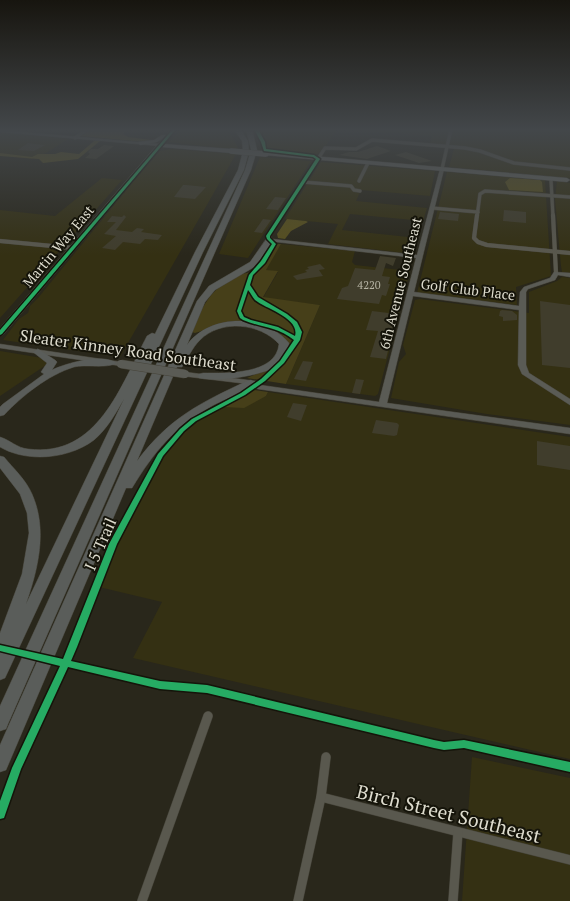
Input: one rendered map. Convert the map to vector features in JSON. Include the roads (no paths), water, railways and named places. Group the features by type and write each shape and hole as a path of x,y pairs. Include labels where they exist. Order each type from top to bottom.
{"highway":[{"path":"0,673 200,252 240,171"},
{"path":"0,724 248,171"},
{"path":"0,764 205,294 220,282 253,264 270,240"},
{"path":"0,441 15,450 42,453 80,443 93,434 118,399 200,252"},
{"path":"156,406 192,345 197,338 208,330 225,325 250,326 273,333 284,343 283,354 275,362 264,368 242,374 203,376"},
{"path":"38,352 52,362 46,372"},
{"path":"0,405 70,356"},
{"path":"0,413 15,399 52,374 66,367 83,364 116,363"},
{"path":"104,526 146,456 165,433 195,411 251,383"},
{"path":"0,460 25,492 30,506 34,531 33,555 21,600 0,652"}],"main road":[{"name":"Martin Way East","path":"0,333 139,171"},
{"path":"463,171 568,180"},
{"path":"535,178 568,180"}],"street":[{"path":"310,171 268,236 270,240 420,256"},
{"path":"359,181 364,171"},
{"name":"6th Avenue Southeast","path":"383,403 441,171"},
{"path":"551,180 556,273 553,279 526,288 522,296 524,371 570,403"},
{"path":"303,182 351,186 354,190 360,191"},
{"path":"570,197 485,191 480,194 474,238 478,242 487,245 570,253"},
{"path":"432,208 478,212"},
{"path":"0,241 72,248"},
{"path":"556,273 570,275"},
{"name":"Golf Club Place","path":"411,294 522,308"},
{"name":"Sleater Kinney Road Southeast","path":"0,346 185,374 372,399 383,403"},
{"name":"Sleater Kinney Road Southeast","path":"251,383 258,387 371,403 383,403 570,431"},
{"path":"142,901 208,716"},
{"path":"298,901 320,797 326,757"},
{"name":"Birch Street Southeast","path":"320,797 570,860"},
{"path":"454,901 458,832"}]}
